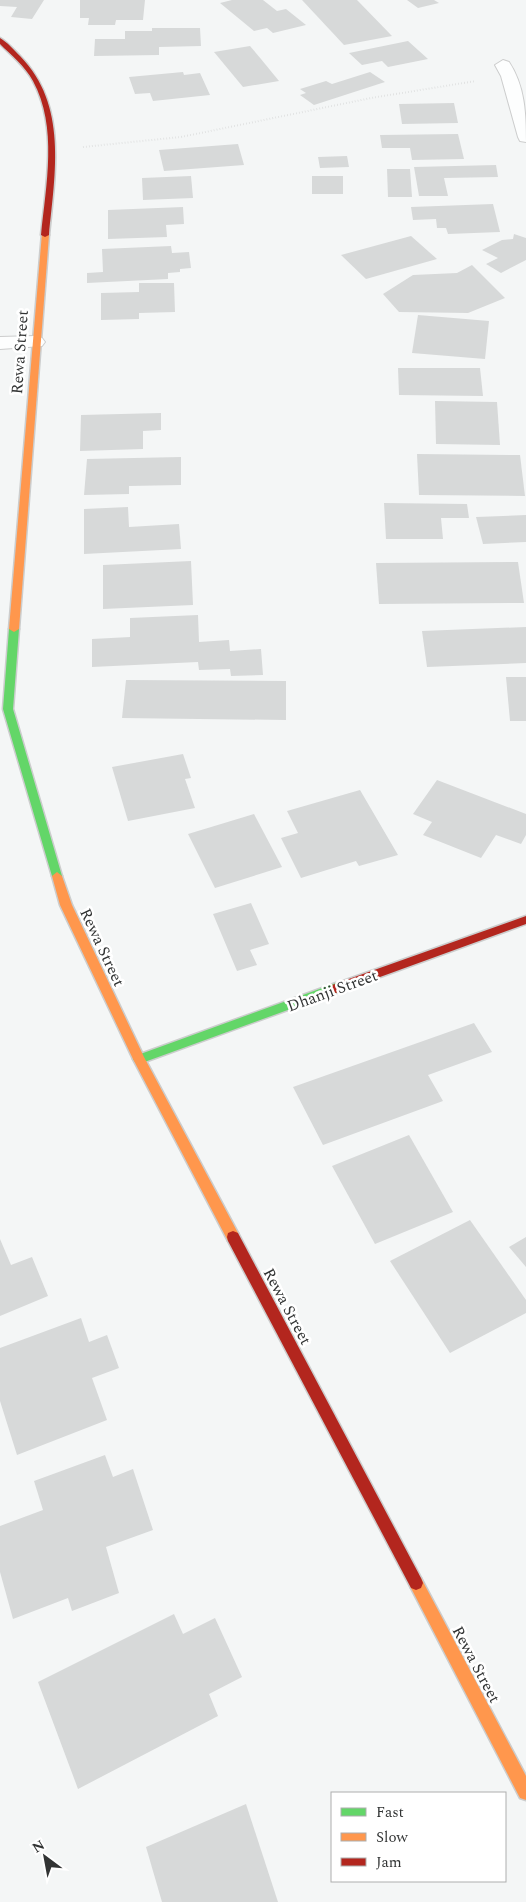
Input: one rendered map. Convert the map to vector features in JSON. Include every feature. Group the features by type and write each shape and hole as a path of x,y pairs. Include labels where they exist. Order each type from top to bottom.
{"main road":[{"name":"Rewa Street","path":"0,40 35,78 43,93 53,151 4,710 66,905 139,1059 526,1792"},
{"name":"Dhanji Street","path":"139,1059 526,920"}],"street":[{"path":"506,70 526,137"},
{"path":"0,343 35,342"}],"path":[{"path":"53,151 181,136 506,70"}],"building":[{"path":"0,0 44,0 32,19 11,17 17,7 0,6"},
{"path":"80,0 145,0 143,20 116,20 115,25 88,25 89,18 80,18"},
{"path":"232,0 263,0 277,11 286,9 306,25 273,33 267,28 254,31 220,3"},
{"path":"302,0 357,0 392,36 344,45"},
{"path":"407,0 434,0 439,3 418,8"},
{"path":"152,28 200,28 201,46 159,47 159,55 94,56 95,39 125,39 125,31 152,31"},
{"path":"408,41 428,59 388,67 382,61 362,65 349,53"},
{"path":"250,46 279,81 243,87 214,52"},
{"path":"183,72 184,75 200,73 210,95 153,101 150,93 135,94 129,77"},
{"path":"370,72 385,82 314,105 300,95 306,93 300,89 326,81 332,84"},
{"path":"454,103 458,123 402,124 399,104"},
{"path":"458,134 464,159 412,160 410,148 382,148 380,135"},
{"path":"238,144 244,165 164,171 159,150"},
{"path":"347,156 349,167 320,168 318,157"},
{"path":"496,165 498,177 444,178 448,196 419,196 414,167"},
{"path":"387,169 410,169 412,197 388,197"},
{"path":"191,176 193,198 143,200 142,178"},
{"path":"312,176 343,176 343,194 312,194"},
{"path":"493,204 500,232 448,234 446,228 437,228 436,219 413,220 411,207"},
{"path":"183,207 184,224 166,225 167,237 108,239 108,210"},
{"path":"514,234 526,238 526,260 501,273 486,264 498,258 482,250 502,240 513,239"},
{"path":"411,236 437,259 366,279 341,255"},
{"path":"171,246 172,253 189,252 191,268 180,269 180,272 168,273 168,279 87,283 87,273 103,272 102,249"},
{"path":"472,265 505,298 468,313 399,312 383,294 413,275 457,273"},
{"path":"139,283 174,283 175,312 139,313 139,319 101,320 101,293 139,292"},
{"path":"418,315 489,321 485,359 412,353"},
{"path":"398,368 480,368 483,396 399,395"},
{"path":"435,401 497,402 500,445 436,444"},
{"path":"161,413 161,430 143,431 143,449 80,451 81,415"},
{"path":"417,454 520,455 525,496 419,495"},
{"path":"181,457 181,485 129,486 129,494 84,495 87,459"},
{"path":"384,503 467,504 469,518 441,518 443,539 386,539"},
{"path":"128,507 129,527 179,524 181,549 84,554 84,509"},
{"path":"526,515 526,542 483,544 476,517"},
{"path":"191,561 193,605 103,609 103,565"},
{"path":"518,562 524,603 379,604 376,563"},
{"path":"198,615 199,642 229,640 230,651 261,649 263,675 231,676 230,669 199,670 198,662 92,667 92,639 130,637 130,618"},
{"path":"526,627 526,663 427,667 422,631"},
{"path":"506,677 526,677 526,721 510,721"},
{"path":"126,680 286,681 286,720 122,718"},
{"path":"183,754 191,778 185,779 195,808 128,821 112,767"},
{"path":"437,780 526,814 526,835 521,844 496,835 481,858 423,835 432,822 413,814"},
{"path":"360,790 398,855 359,866 356,861 301,878 281,838 298,833 287,811"},
{"path":"254,814 282,867 215,888 188,834"},
{"path":"251,903 269,944 250,950 257,965 237,971 213,914"},
{"path":"474,1023 492,1052 428,1075 443,1101 323,1145 293,1087"},
{"path":"409,1135 453,1212 375,1244 332,1166"},
{"path":"470,1220 526,1300 526,1313 450,1353 390,1261"},
{"path":"526,1237 526,1267 509,1247"},
{"path":"0,1239 11,1265 32,1257 48,1296 0,1316"},
{"path":"81,1318 89,1342 107,1335 119,1368 92,1378 107,1420 17,1455 0,1401 0,1348"},
{"path":"105,1455 113,1477 133,1469 153,1530 106,1547 119,1593 72,1611 68,1598 13,1619 0,1572 0,1526 43,1510 34,1481"},
{"path":"174,1614 183,1634 215,1618 242,1677 209,1694 218,1716 78,1789 38,1682"},
{"path":"246,1804 278,1902 162,1902 146,1847"}],"traffic: fast":[{"path":"14,629 8,709 57,876"},
{"path":"139,1059 336,988"}],"traffic: slow":[{"path":"14,629 45,235"},
{"path":"57,876 66,905 139,1059 233,1237"},
{"path":"416,1583 526,1792"}],"traffic: jam":[{"path":"0,40 24,64 36,80 44,97 49,115 51,177 45,235"},
{"path":"336,988 526,920"},
{"path":"233,1237 416,1583"}]}
